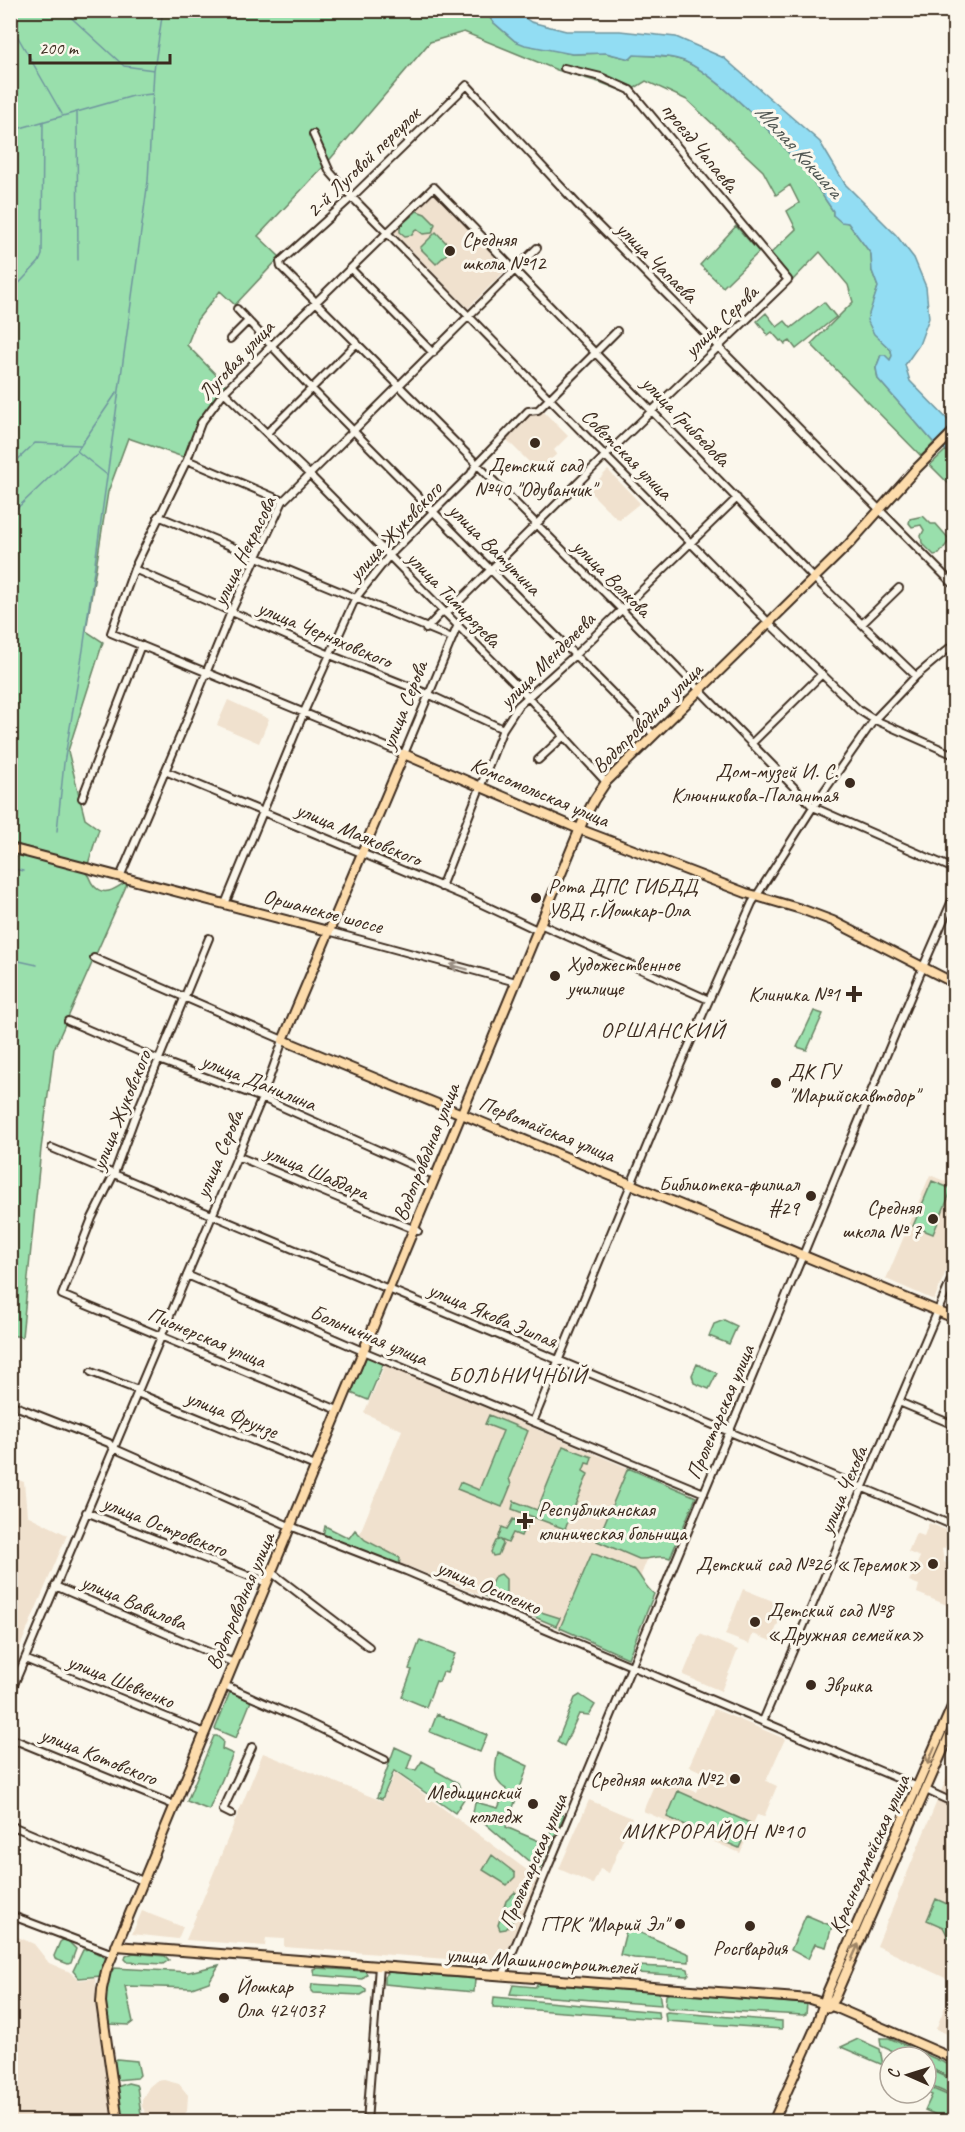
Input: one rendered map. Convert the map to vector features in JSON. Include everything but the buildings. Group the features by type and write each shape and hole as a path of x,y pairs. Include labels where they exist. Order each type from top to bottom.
{"main road":[{"name":"Водопроводная улица","path":"118,2121 101,2002 103,1981 114,1950 338,1410 416,1230 436,1176 579,829 606,782 849,544 916,469 954,431"},
{"name":"Комсомольская улица","path":"404,754 579,829 756,896 832,921 954,983"},
{"name":"улица Серова","path":"283,1040 404,754"},
{"name":"Оршанское шоссе","path":"10,848 328,931"},
{"name":"Первомайская улица","path":"283,1040 954,1318"},
{"name":"Красноармейская улица","path":"922,1788 954,1702"},
{"name":"Красноармейская улица","path":"773,2121 922,1788 954,1725"},
{"name":"улица Машиностроителей","path":"114,1950 379,1966 794,1998 827,2004 954,2059"}],"street":[{"name":"проезд Чапаева","path":"564,68 601,77 630,90 788,280"},
{"name":"2-й Луговой переулок","path":"280,262 352,197 467,85"},
{"name":"улица Чапаева","path":"467,85 578,205 954,585"},
{"name":"Советская улица","path":"313,134 330,172 352,197 769,623 859,710 874,720 954,755"},
{"name":"Луговая улица","path":"111,633 134,569 187,460 201,423 224,392 271,344 388,234 434,187"},
{"name":"улица Грибоедова","path":"434,187 814,578 916,676"},
{"name":"улица Некрасова","path":"120,877 208,672 231,612 283,501 537,248"},
{"name":"улица Волкова","path":"280,262 281,267 621,609 813,807 954,869"},
{"path":"351,269 433,353"},
{"name":"улица Серова","path":"426,629 493,570 606,455 788,280"},
{"name":"улица Ватутина","path":"237,309 312,389 654,735"},
{"path":"230,339 248,321"},
{"name":"улица Жуковского","path":"225,904 304,712 355,599 389,556 471,474 476,465 528,411 538,410 617,331"},
{"path":"267,434 357,343"},
{"name":"улица Тимирязева","path":"224,392 310,475 529,698 606,782"},
{"path":"187,460 283,501"},
{"name":"улица Менделеева","path":"441,887 503,729 518,706 575,655 690,541 737,498"},
{"path":"159,516 452,638"},
{"name":"улица Черняховского","path":"134,569 330,655 428,694 503,729"},
{"path":"863,623 899,588"},
{"name":"улица Серова","path":"404,754 457,627"},
{"name":"Комсомольская улица","path":"111,633 404,754"},
{"path":"82,798 141,645"},
{"path":"533,1422 631,1183 756,896 813,807 874,720 916,676 954,645"},
{"path":"751,744 822,674"},
{"path":"538,760 564,736"},
{"name":"улица Маяковского","path":"165,771 709,1000"},
{"name":"Пролетарская улица","path":"503,1975 954,896"},
{"name":"Оршанское шоссе","path":"328,931 516,982"},
{"name":"улица Жуковского","path":"62,1295 92,1218 114,1174 209,938"},
{"name":"Первомайская улица","path":"94,958 283,1040"},
{"name":"улица Данилина","path":"68,1021 159,1060 262,1098 436,1176"},
{"name":"улица Серова","path":"10,1694 262,1098 283,1040"},
{"name":"улица Якова Эшпая","path":"52,1148 954,1526"},
{"name":"улица Шабдара","path":"237,1156 416,1230"},
{"name":"улица Чехова","path":"763,1720 954,1273"},
{"name":"Больничная улица","path":"187,1275 363,1351 704,1492"},
{"name":"Пионерская улица","path":"62,1295 338,1410"},
{"name":"улица Фрунзе","path":"91,1372 315,1466"},
{"path":"899,1402 954,1425"},
{"name":"улица Осипенко","path":"10,1404 109,1443 113,1448 290,1526 406,1571 763,1720 954,1803"},
{"name":"улица Островского","path":"86,1512 267,1583"},
{"path":"271,1572 369,1647"},
{"name":"улица Вавилова","path":"56,1586 234,1663"},
{"name":"улица Шевченко","path":"25,1659 205,1733"},
{"path":"224,1685 385,1760"},
{"name":"улица Котовского","path":"10,1738 174,1805"},
{"path":"231,1814 223,1810 252,1748"},
{"path":"10,1826 143,1881"},
{"path":"10,1915 114,1950"},
{"path":"367,2121 379,1966"}],"shaded area":[{"name":"Средняя школа №12","path":"433,193 507,269 468,308 394,232"},
{"name":"Детский сад №40 \"Одуванчик\"","path":"541,409 568,436 554,450 557,454 547,463 549,466 541,474 505,438 531,413 534,415"},
{"path":"608,470 640,503 620,519 616,518 588,490"},
{"path":"228,700 269,719 259,743 217,725"},
{"name":"Средняя школа № 7","path":"930,1175 954,1185 954,1252 934,1300 886,1279"},
{"name":"Республиканская клиническая больница","path":"385,1365 696,1497 670,1558 663,1556 647,1560 641,1575 646,1588 654,1594 628,1658 355,1545 402,1430 364,1413"},
{"path":"11,1477 24,1482 27,1515 67,1535 11,1668"},
{"name":"Детский сад №26 «Теремок»","path":"929,1523 951,1532 945,1548 942,1549 944,1562 954,1567 954,1606 952,1607 917,1593 919,1585 909,1581 920,1557 908,1552 916,1533 924,1536"},
{"name":"Детский сад №8 «Дружная семейка»","path":"743,1589 785,1606 771,1641 753,1634 749,1644 725,1635"},
{"path":"700,1634 738,1650 721,1691 683,1675"},
{"name":"Средняя школа №2","path":"714,1709 785,1739 766,1781 777,1786 764,1817 757,1815 740,1853 643,1811 658,1776 696,1792 704,1773 689,1766"},
{"path":"263,1753 382,1801 395,1773 539,1879 502,1963 284,1947 284,1939 266,1938 265,1946 186,1940"},
{"path":"954,1760 954,1982 877,1946"},
{"path":"589,1800 632,1818 609,1873 600,1869 593,1884 559,1869"},
{"path":"142,1911 183,1927 178,1939 132,1934"},
{"path":"11,1934 34,1944 49,1963 70,1972 79,1980 95,1978 113,2121 11,2121"},
{"path":"954,1984 954,2037 936,2029"},
{"path":"164,2080 179,2084 188,2095 187,2111 179,2121 151,2121 142,2107 142,2100 149,2087 156,2081"}],"green space":[{"path":"10,11 485,11 493,22 515,41 572,54 606,53 630,59 634,55 659,56 684,61 719,84 780,142 798,165 807,172 833,211 833,215 848,223 871,254 872,271 878,287 873,303 882,341 891,350 892,356 890,360 881,355 876,368 878,379 934,443 921,456 811,344 853,302 848,285 820,252 792,281 769,255 796,229 787,211 799,203 790,185 776,195 763,171 687,100 646,81 627,93 557,70 464,32 430,42 326,164 258,236 280,257 235,305 220,291 197,320 187,345 227,386 199,422 186,458 128,438 108,492 86,631 103,642 68,751 85,819 99,829 88,864 11,843"},
{"path":"417,211 425,214 435,224 432,233 423,234 416,229 412,235 405,236 400,232 400,226"},
{"path":"736,226 759,252 723,287 700,265"},
{"path":"436,232 452,249 436,264 420,248"},
{"path":"824,302 836,317 796,349 790,341 785,344 772,332 768,335 757,321 766,313 777,327 785,321 791,328"},
{"path":"946,450 954,458 954,489 930,465"},
{"path":"923,516 931,524 936,524 950,540 939,554 934,555 922,543 921,536 924,530 921,525 912,527 909,523 910,519"},
{"path":"10,851 83,871 94,886 102,891 109,891 124,883 127,884 54,1049 41,1149 22,1337 10,1335"},
{"path":"814,1011 823,1014 807,1050 797,1047"},
{"path":"932,1181 952,1189 933,1234 913,1226"},
{"path":"724,1320 737,1326 729,1344 709,1336 714,1324"},
{"path":"367,1355 384,1362 368,1400 351,1393"},
{"path":"697,1364 717,1373 709,1389 694,1383 692,1375"},
{"path":"489,1415 528,1431 509,1478 511,1485 502,1507 457,1489 460,1482 479,1490 503,1431 485,1424"},
{"path":"563,1446 592,1457 590,1464 586,1463 583,1471 588,1474 565,1529 512,1509 514,1501 537,1510"},
{"path":"628,1468 696,1497 670,1558 639,1559 597,1541"},
{"path":"513,1519 527,1525 527,1528 521,1536 513,1533 508,1543 501,1540 503,1544 498,1555 493,1556 491,1552 496,1541 499,1540 502,1527 507,1529"},
{"path":"325,1526 349,1538 355,1530 365,1540 400,1558 399,1566 323,1536"},
{"path":"592,1553 635,1570 654,1594 628,1658 560,1628"},
{"path":"501,1574 506,1579 506,1601 560,1618 556,1626 485,1596 495,1576"},
{"path":"420,1640 455,1654 447,1673 443,1672 439,1682 436,1681 426,1707 402,1697"},
{"path":"230,1692 251,1701 236,1738 215,1729"},
{"path":"580,1695 595,1705 589,1715 579,1714 564,1746 557,1742 575,1698"},
{"path":"437,1714 487,1735 480,1752 430,1732"},
{"path":"214,1736 223,1741 222,1749 233,1754 209,1810 187,1801"},
{"path":"395,1747 412,1755 407,1769 416,1770 422,1761 458,1783 464,1799 455,1813 394,1771 382,1799 377,1797"},
{"path":"498,1752 528,1766 506,1827 541,1842 532,1864 473,1813 475,1802 498,1808 506,1789 498,1782 496,1768"},
{"path":"678,1791 750,1823 739,1848 667,1817"},
{"path":"559,1812 564,1815 540,1869 536,1865"},
{"path":"492,1855 515,1873 515,1877 507,1885 483,1870"},
{"path":"515,1892 520,1897 516,1914 506,1929 500,1930 498,1925 506,1901"},
{"path":"936,1899 954,1907 954,1948 943,1927 927,1920"},
{"path":"806,1915 832,1926 826,1947 815,1944 808,1959 791,1950"},
{"path":"627,1927 689,1954 689,1962 620,1955"},
{"path":"63,1940 68,1941 76,1949 71,1963 68,1964 55,1959 54,1956"},
{"path":"89,1949 108,1959 101,1976 79,1978 73,1971 83,1950"},
{"path":"133,1953 165,1956 169,1960 163,1964 128,1962 125,1959 126,1956"},
{"path":"219,1965 209,1982 192,1988 125,1986 133,2022 129,2025 109,2024 105,1995 107,1980 114,1968 189,1972"},
{"path":"636,1966 685,1968 688,1969 689,1974 687,1976 637,1973 634,1969"},
{"path":"313,1969 365,1971 367,1974 362,1979 314,1975"},
{"path":"389,1972 475,1979 474,1992 384,1984 384,1977"},
{"path":"312,1984 362,1987 366,1989 366,1992 361,1995 313,1993"},
{"path":"538,1984 659,1992 661,2005 510,1994 513,1985 535,1987"},
{"path":"670,1993 807,2004 806,2014 668,2008 665,2005 666,1995"},
{"path":"494,1997 658,2012 659,2019 493,2007"},
{"path":"665,2013 782,2021 782,2029 666,2021"},
{"path":"880,2038 889,2038 905,2045 881,2045"},
{"path":"858,2039 878,2048 878,2063 841,2047"},
{"path":"117,2059 137,2061 140,2075 137,2078 116,2080 113,2062"},
{"path":"938,2060 954,2067 954,2079 938,2072"},
{"path":"938,2074 954,2081 954,2096 938,2089"},
{"path":"128,2083 137,2087 142,2121 121,2121 117,2087"},
{"path":"938,2091 954,2098 954,2121 925,2110 927,2105 938,2105"}],"water":[{"name":"Малая Кокшага","path":"485,11 515,11 531,22 566,31 620,31 676,37 724,58 820,142 845,184 896,235 914,258 926,287 929,318 919,345 905,365 910,381 954,426 954,458 934,443 878,379 876,368 881,355 885,355 890,360 892,356 891,350 874,334 867,320 878,287 872,271 871,254 848,223 841,222 833,215 833,211 807,172 745,107 707,75 684,61 659,56 634,55 630,59 606,53 572,54 525,45 515,41 493,22"}],"waterway":[{"path":"63,10 124,66 154,70"},
{"path":"57,831 64,763 83,650 148,181 154,70 163,10"},
{"path":"15,32 62,114"},
{"path":"10,131 133,96 152,94"},
{"path":"77,112 78,260"},
{"path":"10,293 39,262 42,255 43,122"},
{"path":"10,515 77,451 117,392"},
{"path":"10,467 35,443 80,445"},
{"path":"77,451 106,474"},
{"path":"10,868 23,871"},
{"path":"10,959 37,965"}],"place":[{"name":"Средняя школа №12","path":"450,251"},
{"name":"Детский сад №40 \"Одуванчик\"","path":"535,443"},
{"name":"Дом-музей И. С. Ключникова-Палантая","path":"850,783"},
{"name":"Рота ДПС ГИБДД УВД г.Йошкар-Ола","path":"536,898"},
{"name":"Художественное училище","path":"555,976"},
{"name":"Клиника №1","path":"854,994"},
{"name":"ДК ГУ \"Марийскавтодор\"","path":"776,1083"},
{"name":"Библиотека-филиал #29","path":"811,1196"},
{"name":"Средняя школа № 7","path":"933,1219"},
{"name":"Республиканская клиническая больница","path":"525,1521"},
{"name":"Детский сад №26 «Теремок»","path":"933,1564"},
{"name":"Детский сад №8 «Дружная семейка»","path":"755,1622"},
{"name":"Эврика","path":"811,1685"},
{"name":"Средняя школа №2","path":"735,1779"},
{"name":"Медицинский колледж","path":"533,1804"},
{"name":"ГТРК \"Марий Эл\"","path":"680,1924"},
{"name":"Росгвардия","path":"750,1926"},
{"name":"Йошкар Ола 424037","path":"224,1998"}],"district":[{"name":"ОРШАНСКИЙ","path":"663,1030"},
{"name":"БОЛЬНИЧНЫЙ","path":"518,1375"},
{"name":"МИКРОРАЙОН №10","path":"714,1831"}]}
